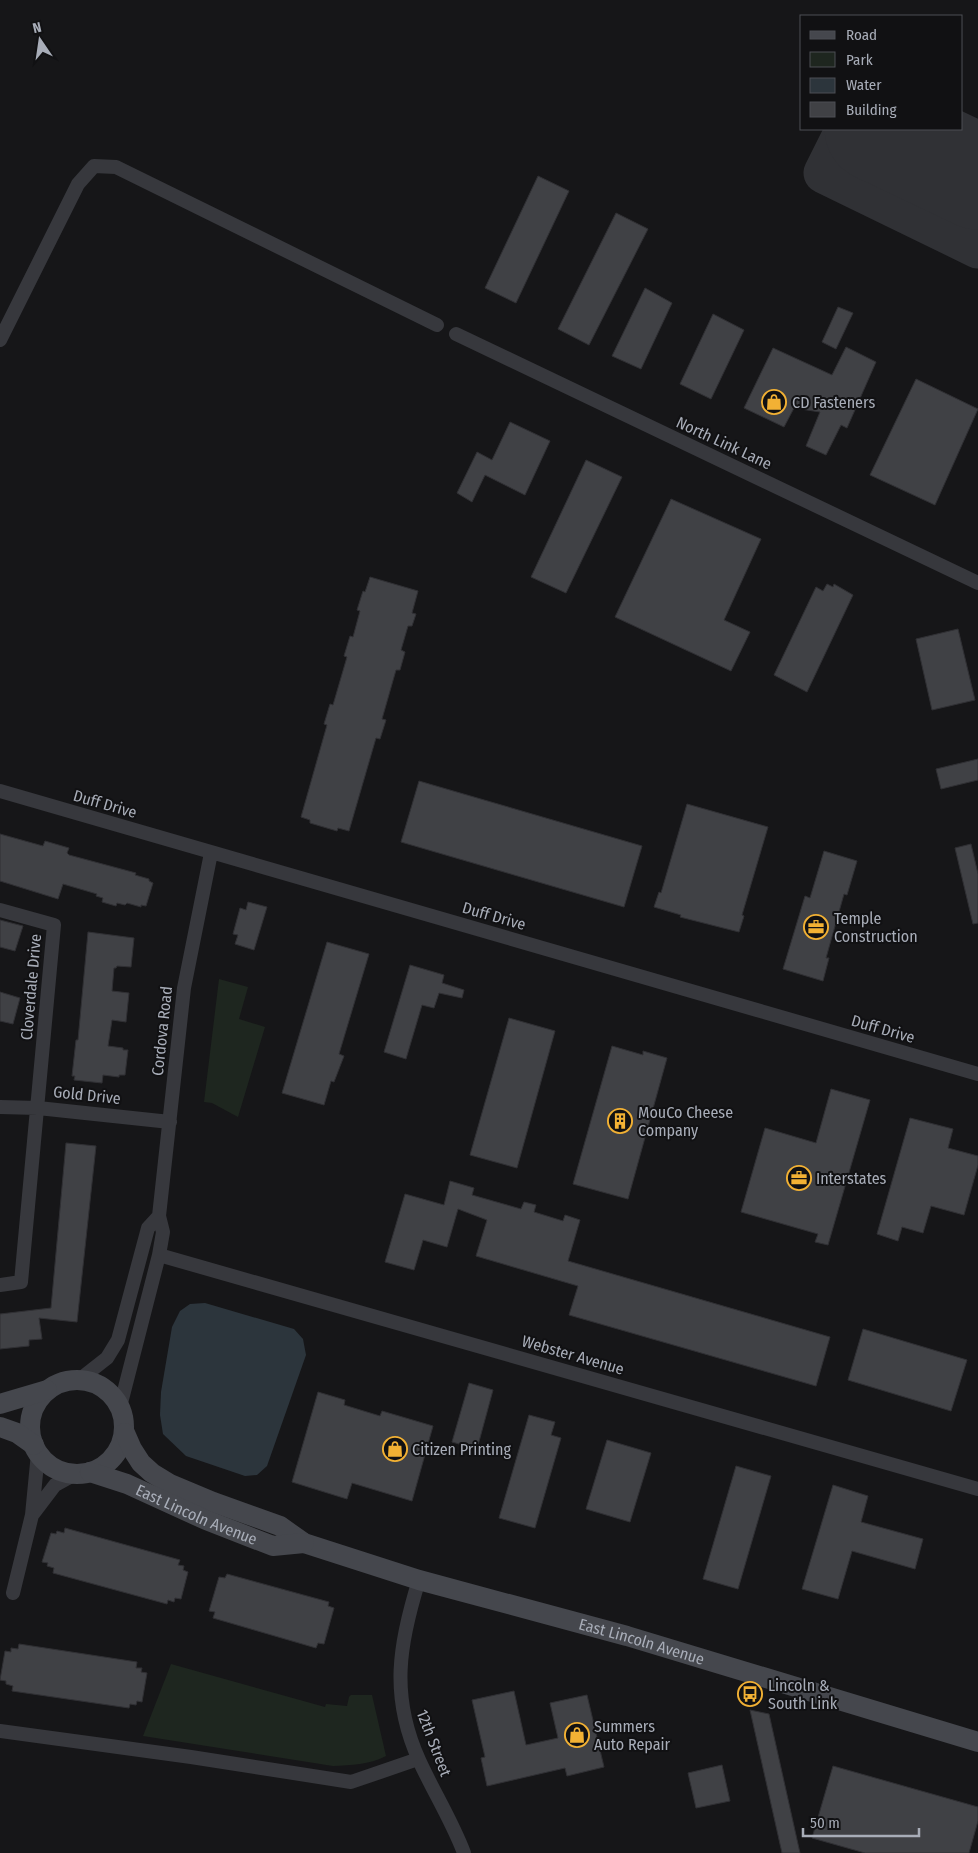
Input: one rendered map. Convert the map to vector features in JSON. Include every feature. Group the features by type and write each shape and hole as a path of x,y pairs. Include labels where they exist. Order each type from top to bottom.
{"street":[{"path":"0,340 78,184 94,166 116,167 437,325"},
{"name":"North Link Lane","path":"456,334 978,583"},
{"name":"Duff Drive","path":"0,791 978,1074"},
{"name":"Cordova Road","path":"120,1407 159,1255 163,1232 159,1216 184,988 211,852"},
{"name":"Cloverdale Drive","path":"0,910 54,925 38,1108"},
{"name":"Gold Drive","path":"0,1107 38,1108 170,1122"},
{"path":"0,1285 22,1282 38,1108"},
{"name":"Cordova Road","path":"79,1380 107,1358 118,1340 148,1228 159,1216"},
{"name":"Webster Avenue","path":"159,1255 978,1489"},
{"path":"0,1404 46,1390 66,1381 79,1380 98,1385 111,1394 120,1407 124,1420 125,1433 120,1448 114,1457 105,1464 55,1485 32,1515"},
{"path":"13,1593 32,1515 36,1449 31,1433 30,1419 33,1408 46,1390"},
{"path":"0,1427 17,1433 36,1449 47,1462 60,1470 83,1473"},
{"name":"East Lincoln Avenue","path":"125,1433 132,1449 152,1473 170,1484 213,1502 280,1526 304,1543 419,1580 626,1636 978,1742"},
{"name":"East Lincoln Avenue","path":"83,1473 127,1484 206,1520 273,1546 304,1543"},
{"name":"12th Street","path":"419,1580 410,1610 401,1653 400,1687 403,1718 418,1759 464,1853"},
{"path":"0,1731 351,1782 418,1759"}],"green space":[{"path":"219,979 248,987 239,1019 265,1027 238,1117 212,1103 204,1102"},
{"path":"171,1664 325,1707 326,1704 347,1706 351,1695 372,1695 386,1756 367,1763 333,1766 143,1736"}],"water":[{"path":"205,1303 294,1329 303,1339 306,1355 267,1466 257,1475 245,1476 186,1456 163,1434 160,1415 161,1392 172,1327 180,1311 190,1304"}],"building":[{"path":"538,176 569,191 516,303 485,288"},
{"path":"616,213 648,229 589,345 558,329"},
{"path":"645,288 672,303 641,369 612,356"},
{"path":"838,307 853,313 836,349 822,342"},
{"path":"713,314 744,330 711,399 680,384"},
{"path":"846,347 876,362 847,428 841,425 826,455 806,446 820,412 794,408 784,427 744,408 773,348 832,375"},
{"path":"916,379 978,409 935,505 870,475"},
{"path":"510,422 550,441 525,495 485,475 472,502 457,493 477,452 492,460"},
{"path":"586,460 622,477 566,593 531,577"},
{"path":"671,499 761,539 724,620 750,632 731,671 615,617"},
{"path":"370,577 418,591 412,613 416,614 412,626 408,626 401,650 405,652 400,670 396,670 382,719 386,720 380,739 376,738 349,831 338,828 337,831 310,823 310,820 301,817 327,725 324,724 330,704 333,705 347,657 344,656 350,636 353,637 360,611 357,610"},
{"path":"827,584 833,587 834,584 853,595 807,692 774,675 816,587 823,591"},
{"path":"958,629 975,700 932,710 916,639"},
{"path":"978,759 978,780 941,789 936,769"},
{"path":"419,781 642,846 624,907 401,842"},
{"path":"687,804 768,827 742,915 744,916 739,932 680,917 681,915 654,907 659,892 661,893"},
{"path":"0,834 43,846 45,841 69,848 67,853 69,855 136,873 135,875 149,879 153,883 146,906 141,905 141,907 127,903 125,905 117,903 116,906 102,902 103,898 96,896 97,894 63,884 58,899 0,881"},
{"path":"971,844 978,874 978,923 973,924 955,848"},
{"name":"Temple Construction","path":"824,851 857,861 847,895 844,894 826,958 829,958 823,981 783,969 805,896 810,898"},
{"path":"248,902 267,907 254,950 235,944 238,935 233,934 240,908 246,910"},
{"path":"0,920 23,926 15,951 0,947"},
{"path":"88,932 134,938 131,967 117,966 114,968 112,991 129,993 126,1022 112,1020 108,1046 128,1050 125,1075 119,1075 119,1077 103,1075 102,1083 74,1080 75,1076 72,1076 76,1040 78,1040"},
{"path":"327,942 369,954 339,1054 344,1056 334,1082 331,1081 324,1105 282,1093"},
{"path":"410,965 444,975 442,983 464,990 462,998 439,993 434,1008 422,1005 406,1059 384,1052"},
{"path":"0,992 20,998 13,1024 0,1021"},
{"path":"509,1018 555,1031 517,1168 470,1155"},
{"name":"MouCo Cheese Company","path":"612,1046 643,1055 643,1051 667,1058 628,1199 573,1184"},
{"name":"Interstates","path":"831,1089 870,1100 828,1245 815,1242 818,1234 741,1212 765,1128 816,1143"},
{"path":"910,1118 953,1129 948,1148 978,1156 978,1165 964,1215 931,1206 923,1233 902,1227 898,1241 877,1234"},
{"path":"66,1143 96,1146 77,1322 39,1318 42,1339 29,1340 29,1346 0,1349 0,1314 51,1308"},
{"path":"450,1181 474,1188 472,1195 521,1209 524,1202 536,1205 534,1212 563,1221 565,1215 580,1220 568,1261 830,1337 816,1386 569,1315 578,1286 476,1256 487,1220 458,1209 447,1247 423,1240 414,1270 385,1262 405,1194 444,1205"},
{"path":"863,1329 967,1360 951,1411 848,1380"},
{"path":"469,1383 493,1390 477,1449 452,1442"},
{"path":"318,1392 345,1400 344,1405 380,1416 382,1411 433,1426 412,1501 352,1483 347,1499 292,1482"},
{"path":"529,1415 555,1422 551,1435 561,1438 535,1528 499,1518"},
{"path":"607,1440 651,1453 630,1522 586,1509"},
{"path":"736,1466 771,1476 738,1589 703,1579"},
{"path":"833,1485 868,1496 861,1522 923,1539 915,1569 852,1551 838,1599 802,1589"},
{"path":"65,1528 180,1560 178,1565 184,1566 183,1570 188,1572 181,1599 175,1598 174,1602 168,1600 167,1604 53,1573 54,1568 47,1566 48,1563 42,1562 51,1533 56,1534 57,1531 64,1533"},
{"path":"227,1574 329,1602 328,1606 334,1608 324,1644 318,1643 316,1648 213,1618 215,1612 209,1611 219,1577 225,1578"},
{"path":"19,1644 137,1662 136,1668 142,1668 141,1672 147,1673 142,1702 137,1701 136,1705 130,1704 129,1708 12,1691 13,1686 6,1684 6,1681 0,1680 5,1651 11,1652 11,1648 18,1649"},
{"path":"514,1691 526,1745 558,1738 550,1703 587,1695 604,1767 567,1776 565,1768 487,1786 481,1758 485,1757 472,1700"},
{"path":"750,1710 769,1714 800,1853 782,1853"},
{"path":"722,1765 730,1801 696,1808 688,1773"},
{"path":"833,1766 978,1807 978,1821 969,1853 865,1853 812,1838"}],"taxiway":[{"path":"846,130 824,173 978,248"}],"runway":[{"path":"879,130 978,177"}],"place":[{"name":"CD Fasteners","path":"774,402"},
{"name":"Temple Construction","path":"816,927"},
{"name":"MouCo Cheese Company","path":"620,1121"},
{"name":"Interstates","path":"799,1178"},
{"name":"Citizen Printing","path":"395,1449"},
{"name":"Lincoln & South Link","path":"750,1694"},
{"name":"Summers Auto Repair","path":"577,1735"}]}
